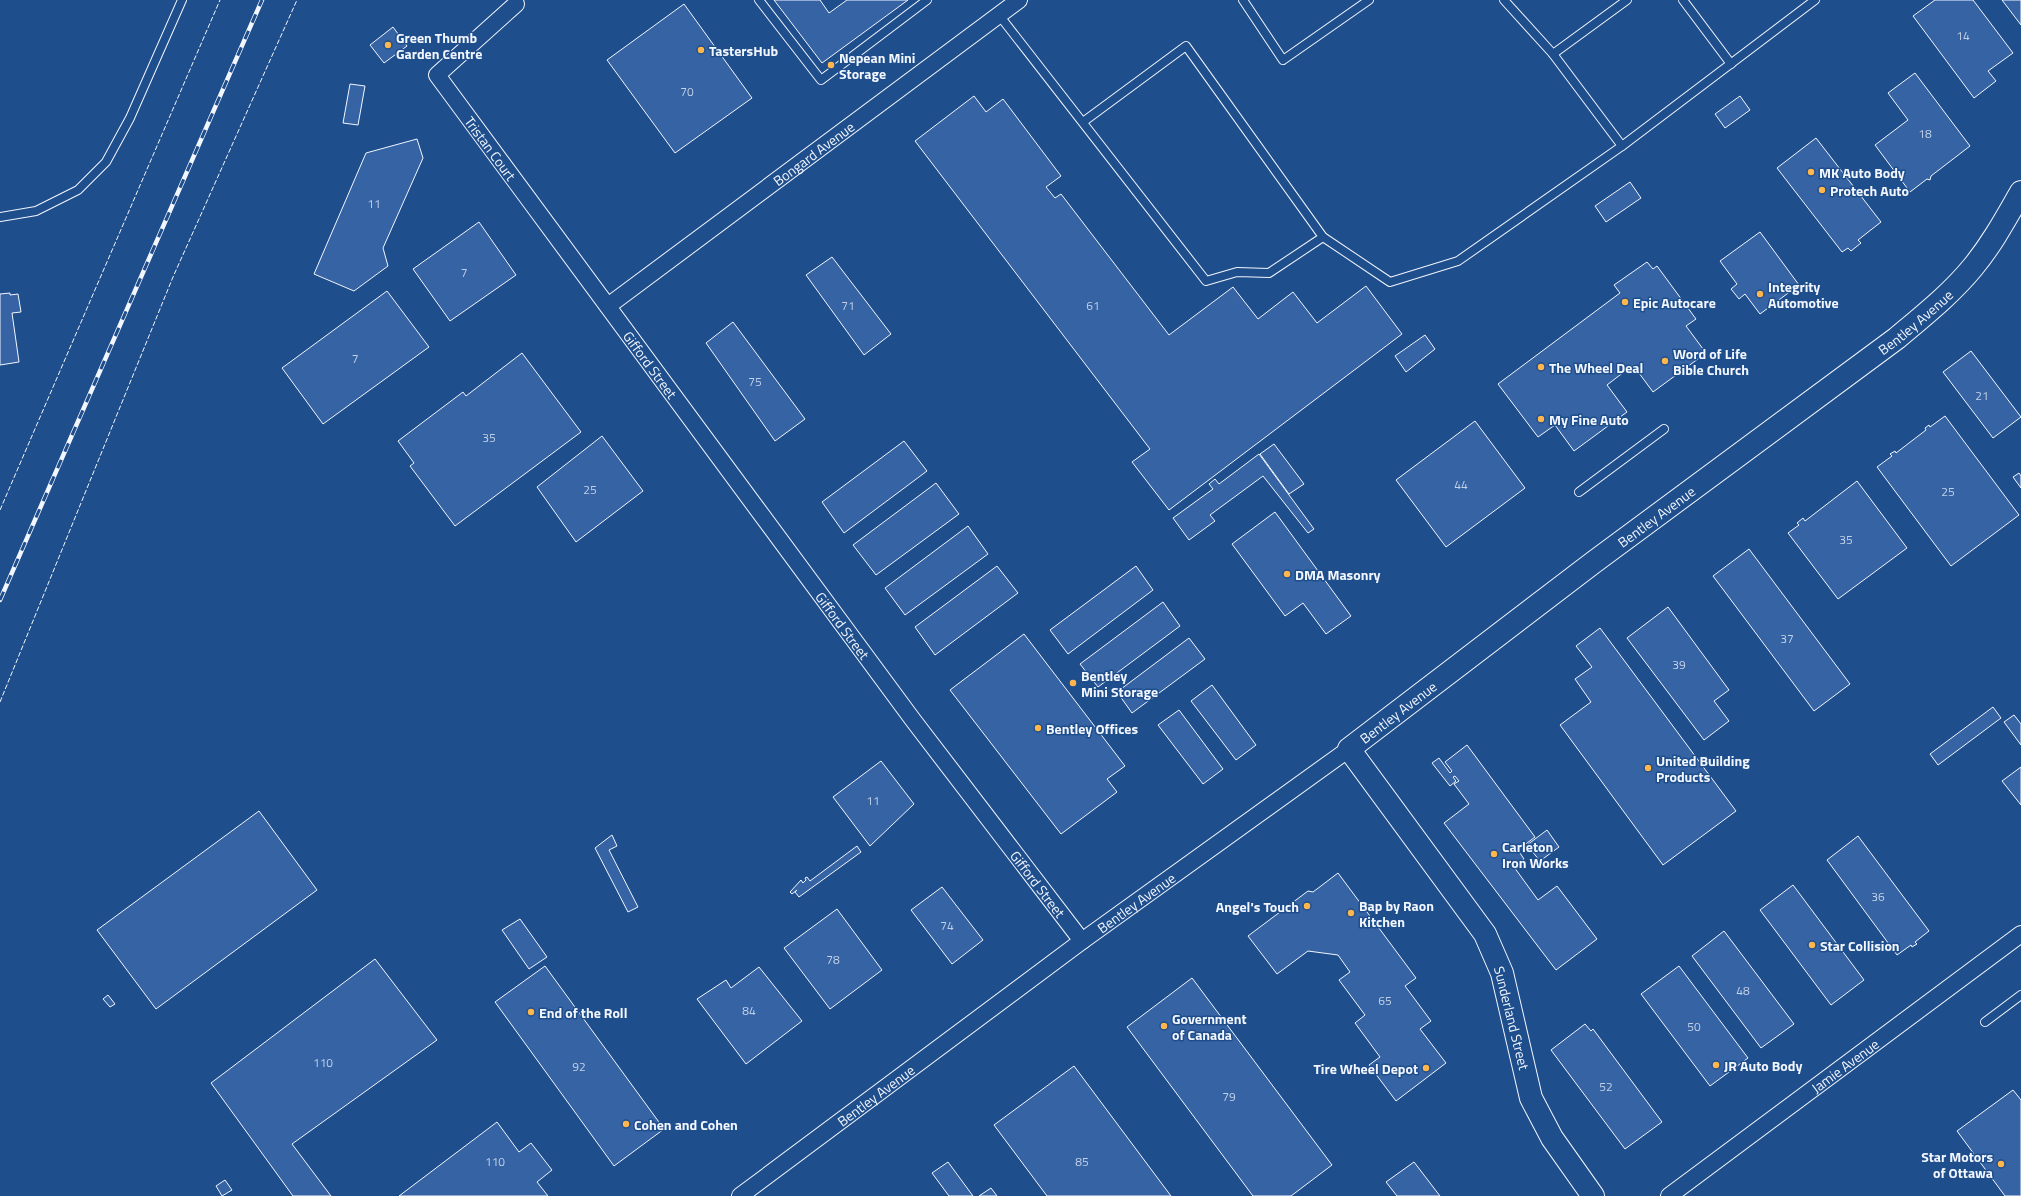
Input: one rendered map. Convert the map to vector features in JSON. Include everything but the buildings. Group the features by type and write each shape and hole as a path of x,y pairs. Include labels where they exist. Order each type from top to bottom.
{"street":[{"name":"Bongard Avenue","path":"608,306 1019,0"},
{"name":"Tristan Court","path":"517,1 437,75 608,306"},
{"name":"Bentley Avenue","path":"740,1196 1082,941 1349,749 1594,562 1897,338 1944,297 1973,267 1997,233 2021,192"},
{"name":"Gifford Street","path":"608,306 908,713 1082,941"},
{"name":"Sunderland Street","path":"1349,749 1485,934 1502,973 1531,1098 1552,1138 1593,1196"},
{"name":"Jamie Avenue","path":"1669,1196 2021,934"}],"lane":[{"path":"0,217 36,211 78,190 106,162 130,118 182,0"},
{"path":"759,0 821,80 928,0"},
{"path":"1243,0 1283,60 1369,0"},
{"path":"1504,0 1553,54 1622,146"},
{"path":"1553,54 1628,0"},
{"path":"1683,0 1732,64"},
{"path":"1082,122 1186,46 1322,237 1390,282 1458,261 1622,146 1815,0"},
{"path":"998,15 1206,281 1237,272 1269,273 1322,237"},
{"path":"1579,492 1664,429"},
{"path":"1985,1022 2021,995"}],"railway":[{"path":"0,600 262,0"}],"fence":[{"path":"0,510 220,0"},
{"path":"0,702 173,277 297,0"}],"place":[{"name":"Green Thumb Garden Centre","path":"388,45"},
{"name":"TastersHub","path":"701,50"},
{"name":"Nepean Mini Storage","path":"831,65"},
{"name":"MK Auto Body","path":"1811,172"},
{"name":"Protech Auto","path":"1822,190"},
{"name":"Integrity Automotive","path":"1760,294"},
{"name":"Epic Autocare","path":"1625,302"},
{"name":"Word of Life Bible Church","path":"1665,361"},
{"name":"The Wheel Deal","path":"1541,367"},
{"name":"My Fine Auto","path":"1541,419"},
{"name":"DMA Masonry","path":"1287,574"},
{"name":"Bentley Mini Storage","path":"1073,683"},
{"name":"Bentley Offices","path":"1038,728"},
{"name":"United Building Products","path":"1648,768"},
{"name":"Carleton Iron Works","path":"1494,854"},
{"name":"Angel's Touch","path":"1307,906"},
{"name":"Bap by Raon Kitchen","path":"1351,913"},
{"name":"Star Collision","path":"1812,945"},
{"name":"End of the Roll","path":"531,1012"},
{"name":"Government of Canada","path":"1164,1026"},
{"name":"JR Auto Body","path":"1716,1065"},
{"name":"Tire Wheel Depot","path":"1426,1068"},
{"name":"Cohen and Cohen","path":"626,1124"},
{"name":"Star Motors of Ottawa","path":"2001,1164"}]}
